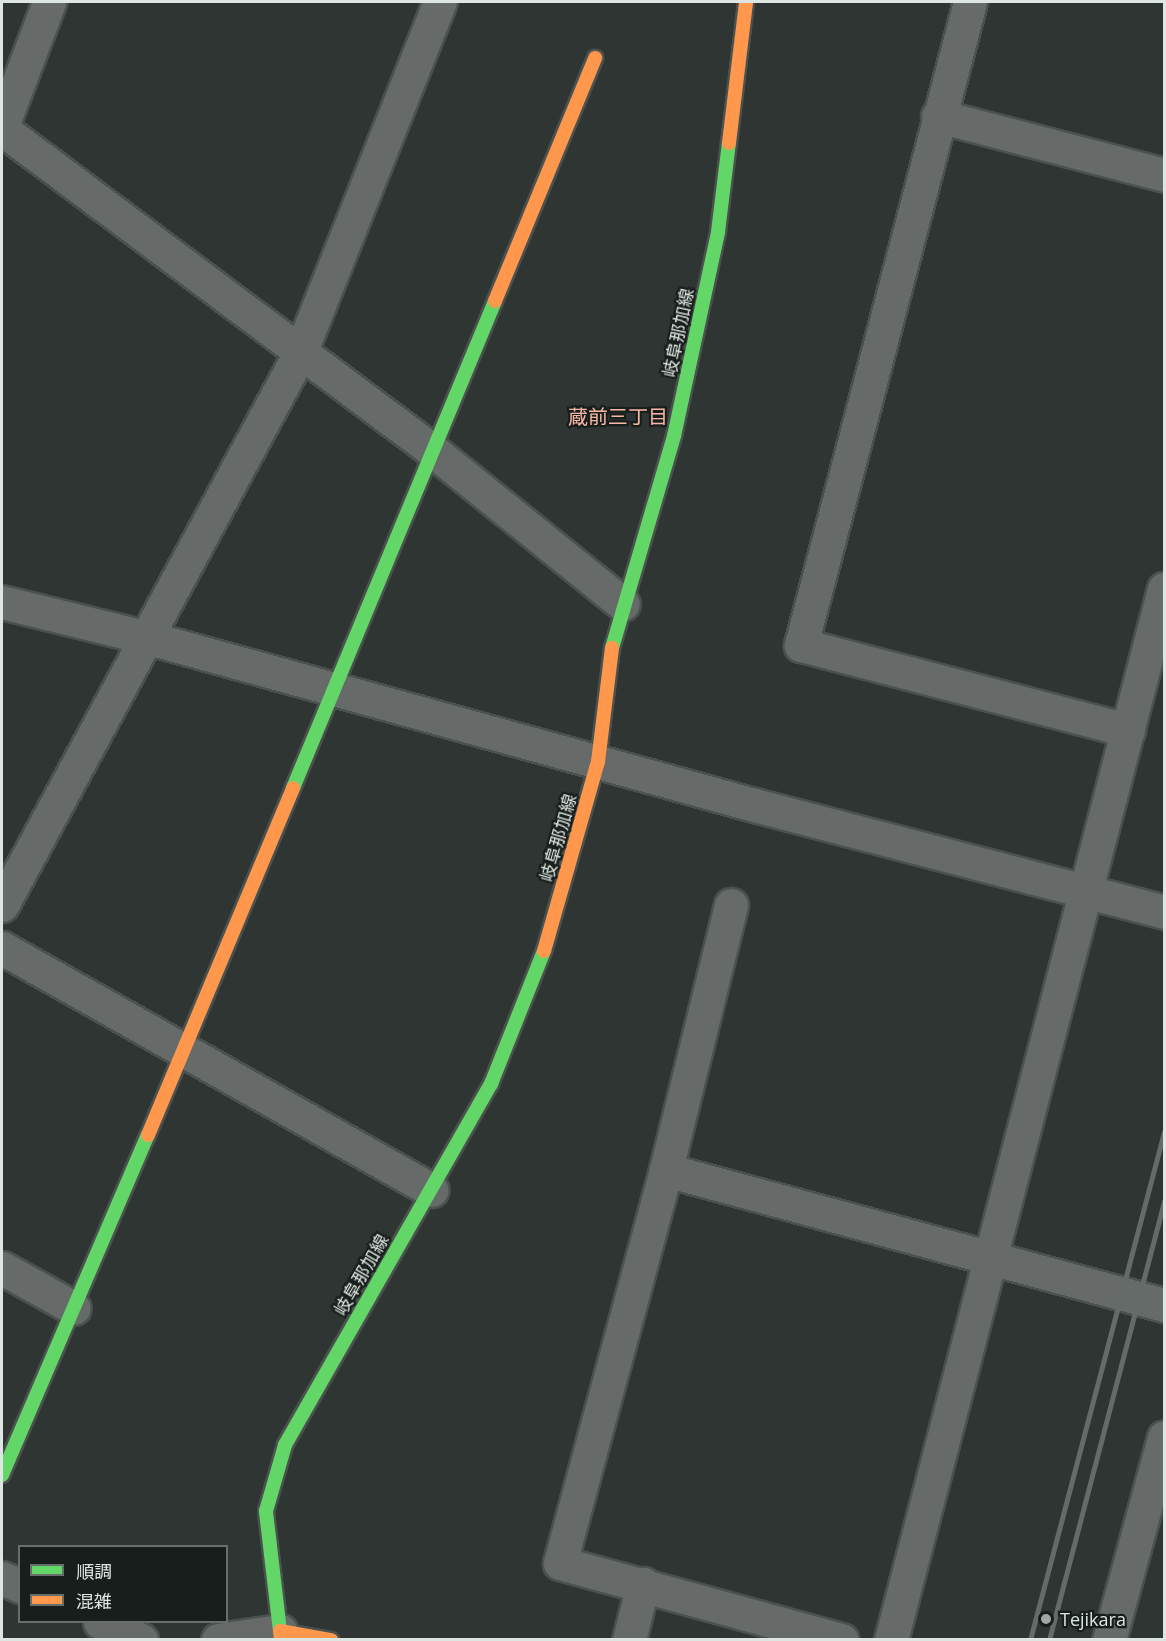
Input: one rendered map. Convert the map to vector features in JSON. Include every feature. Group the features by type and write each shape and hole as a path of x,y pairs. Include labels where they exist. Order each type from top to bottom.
{"main road":[{"name":"岐阜那加線","path":"280,1635 266,1511 285,1445 490,1084 544,948 598,762 603,697 623,604 674,436 718,232 746,2"},
{"path":"2,1475 184,1052 595,58"},
{"path":"280,1635 331,1640"}],"street":[{"path":"50,2 2,128 432,450 623,604"},
{"path":"2,905 149,638 300,353 440,2"},
{"path":"970,2 938,116 801,645 1128,730"},
{"path":"938,116 1164,175"},
{"path":"891,1640 989,1259 1088,894 1164,589"},
{"path":"2,602 149,638 598,762 1088,894 1164,912"},
{"path":"731,905 666,1170 560,1563 842,1640"},
{"path":"2,948 431,1190"},
{"path":"666,1170 1164,1305"},
{"path":"2,1268 74,1308"},
{"path":"1109,1640 1164,1437"},
{"path":"2,1578 18,1585"},
{"path":"629,1640 643,1584"},
{"path":"102,1623 141,1640"},
{"path":"218,1640 280,1635"}],"railway":[{"path":"1030,1640 1164,1132"},
{"path":"1049,1640 1164,1201"}],"traffic: fast":[{"path":"612,648 674,436 718,232 729,143"},
{"path":"293,788 495,301"},
{"path":"280,1631 266,1511 285,1445 491,1084 544,951"},
{"path":"2,1475 148,1135"}],"traffic: slow":[{"path":"729,143 746,2"},
{"path":"495,301 595,58"},
{"path":"544,951 598,762 612,648"},
{"path":"148,1135 293,788"},
{"path":"281,1640 280,1631 331,1640"}],"place":[{"name":"Tejikara","path":"1046,1619"}],"district":[{"name":"蔵前三丁目","path":"618,416"}]}
